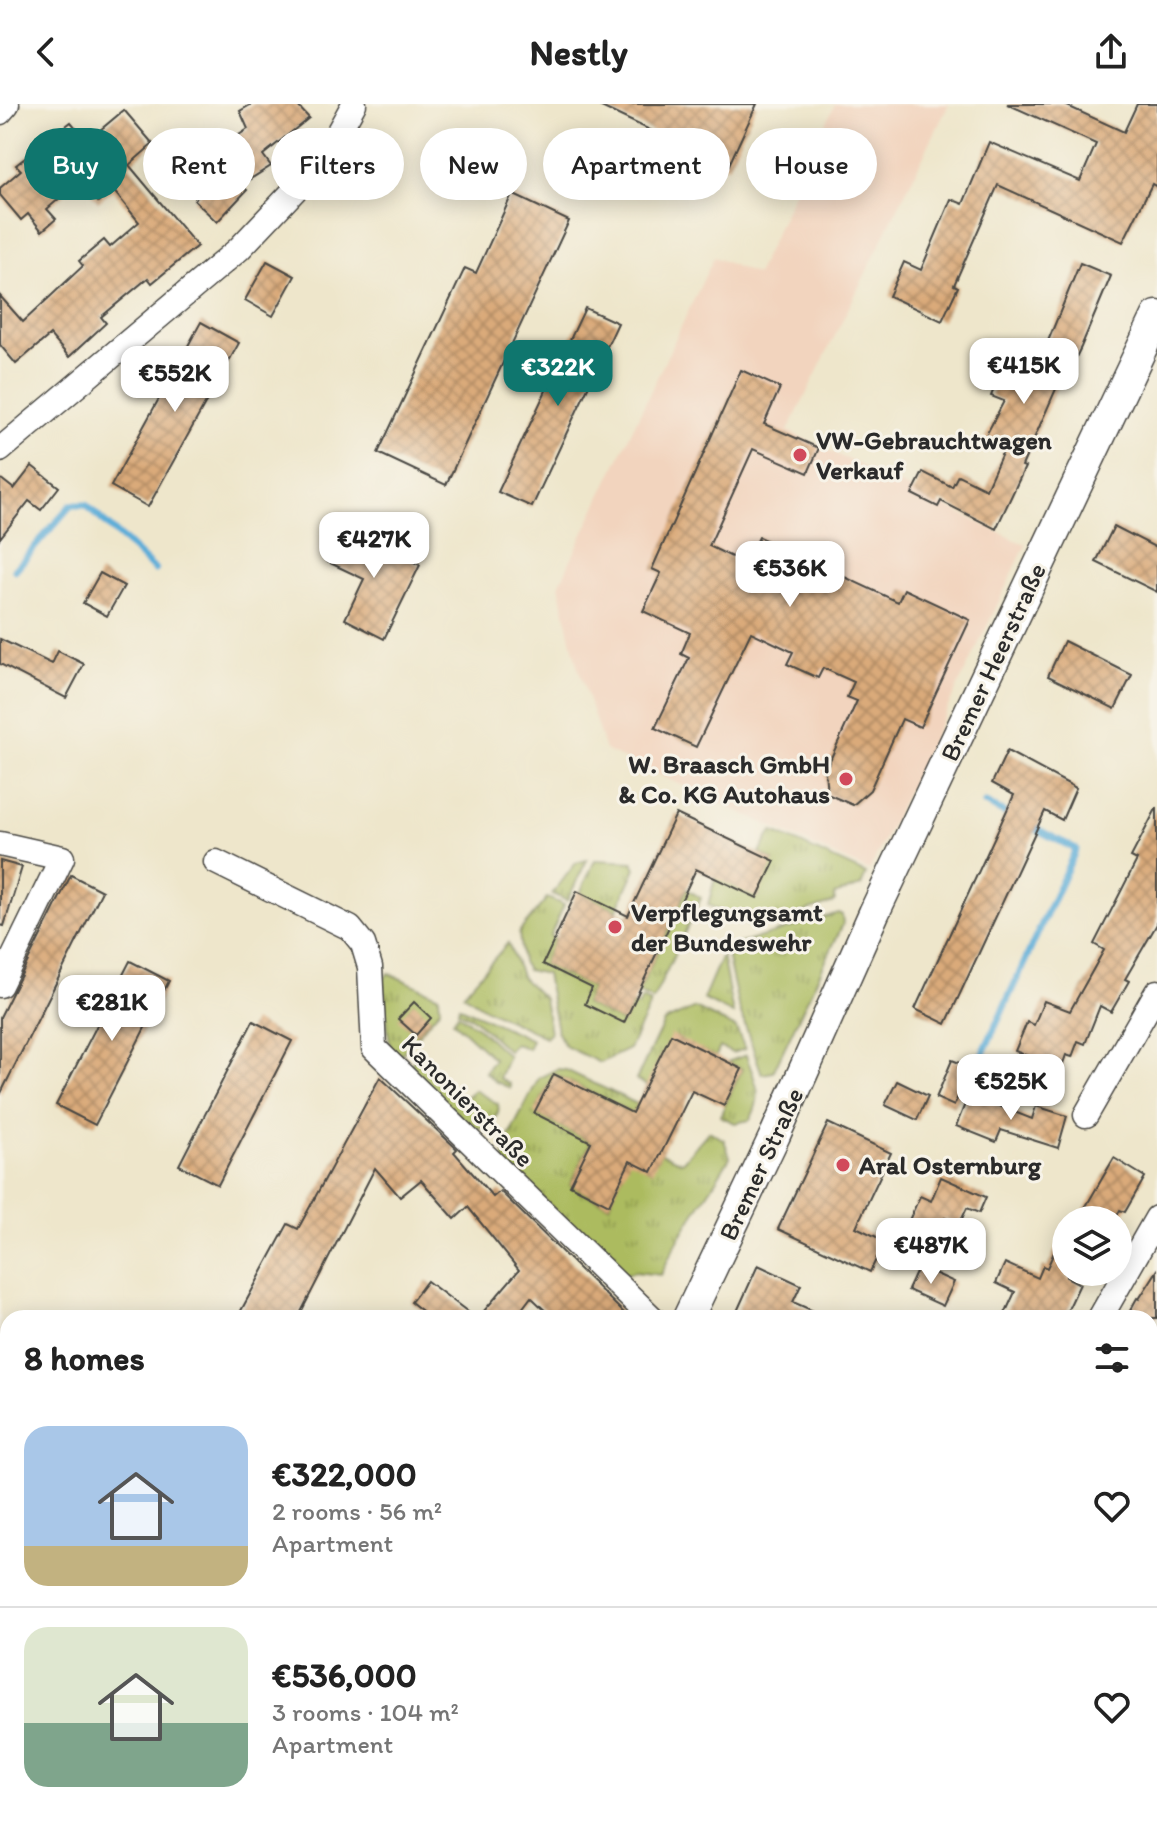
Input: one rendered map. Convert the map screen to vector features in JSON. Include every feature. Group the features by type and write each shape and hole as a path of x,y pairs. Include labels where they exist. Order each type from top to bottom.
{"street":[{"path":"0,112 7,104"},
{"path":"0,450 239,249 323,160 354,104"},
{"name":"Bremer Heerstraße","path":"831,1008 1157,316"},
{"path":"0,844 62,858 0,985"},
{"name":"Kanonierstraße","path":"216,862 350,928 363,944 370,967 374,1048 644,1310"},
{"path":"1086,1115 1157,992"},
{"name":"Bremer Straße","path":"692,1310 772,1142 831,1008"},
{"path":"1105,1310 1157,1218"}],"shaded area":[{"path":"835,104 949,104 788,431 1026,545 869,871 605,750 576,661 559,585 714,257 756,275 791,200 877,200 877,128 824,128"}],"green space":[{"path":"772,831 866,874 861,886 834,895 835,902 754,928 708,905 715,878 774,861 760,853"},
{"path":"587,860 567,901 552,894 576,863"},
{"path":"595,860 633,862 636,868 617,910 580,893"},
{"path":"687,889 701,898 653,1000 638,993"},
{"path":"547,898 564,905 550,936 555,939 543,964 592,988 585,1004 623,1023 633,1004 638,1007 642,999 651,1003 629,1049 600,1063 565,1046 557,1031 546,974 527,970 522,962 519,932"},
{"path":"838,913 842,915 843,924 773,1072 762,1074 738,1005 726,950"},
{"path":"508,943 522,978 544,999 550,1032 545,1037 486,1009 463,994"},
{"path":"722,955 733,1014 703,999"},
{"path":"388,973 439,996 440,1009 400,1056 395,1056 390,1048 383,981"},
{"path":"459,1006 532,1040 528,1049 514,1043 508,1051 474,1019 458,1011"},
{"path":"695,1008 736,1028 745,1049 732,1053 720,1047 716,1056 646,1085 636,1080 664,1022"},
{"path":"458,1014 508,1056 499,1078 510,1084 510,1088 496,1082 485,1072 494,1059 453,1021"},
{"path":"746,1055 757,1088 757,1102 750,1120 735,1123 720,1116 742,1069 727,1062"},
{"path":"416,1057 462,1100 474,1090 498,1104 498,1113 493,1121 481,1128 471,1127 409,1067"},
{"path":"557,1069 566,1070 637,1104 632,1113 554,1074 535,1113 591,1142 570,1185 609,1205 628,1160 661,1153 682,1162 709,1131 724,1140 730,1157 685,1229 661,1275 635,1272 622,1276 504,1161 504,1146 539,1078"}],"building":[{"path":"252,104 296,104 309,118 297,128 271,128 271,149 263,155 271,166 255,176 255,128 248,128 240,111"},
{"path":"595,104 757,104 730,163 730,128 646,128"},
{"path":"1007,104 1063,104 1124,132 1137,104 1157,104 1157,187 1152,184 1123,242 998,185 954,285 958,287 942,321 889,296 904,262 921,270 951,199 963,204 989,142 1080,181 1096,144"},
{"path":"124,110 143,132 143,153 129,165 143,182 143,200 158,200 197,246 152,283 148,278 101,317 106,323 69,357 50,335 16,364 0,345 0,296 23,322 83,266 79,261 104,240 110,247 139,222 121,200 127,200 127,128 103,128"},
{"path":"24,159 24,200 58,200 47,209 56,219 42,231 28,214 21,220 0,195 0,188 21,170 16,165"},
{"path":"194,200 238,200 217,222"},
{"path":"509,200 525,200 569,221 446,485 378,453 465,268 476,273"},
{"path":"267,261 295,276 273,316 245,300"},
{"path":"1080,263 1111,276 1063,384 1059,382 996,529 941,501 938,507 912,494 923,472 952,487 958,475 986,489 1003,451 983,441 1004,401 991,396 1000,374 1017,381 1037,341 1046,346"},
{"path":"585,308 618,323 532,507 498,492"},
{"path":"201,322 239,343 148,507 111,486"},
{"path":"741,370 780,388 764,424 819,448 808,473 753,449 709,546 746,564 759,537 898,602 904,589 970,620 920,727 902,719 870,790 853,805 827,794 825,771 857,701 847,697 854,682 823,668 818,678 787,664 793,652 751,632 696,747 655,728 689,658 681,654 690,633 643,611 661,573 652,569"},
{"path":"32,466 59,487 41,510 29,501 0,538 0,478 14,489"},
{"path":"1114,526 1157,548 1157,592 1096,562"},
{"path":"345,527 420,565 384,639 345,619 364,579 328,562"},
{"path":"100,573 124,586 107,616 83,603"},
{"path":"0,639 52,664 58,651 84,664 66,698 0,664"},
{"path":"1064,641 1132,675 1115,709 1048,676"},
{"path":"1007,751 1076,788 1062,820 1045,811 946,1024 915,1009 1014,795 992,783"},
{"path":"1157,807 1157,924 1125,979 1129,981 1111,1012 1100,1006 1085,1044 1078,1041 1072,1057 1066,1055 1061,1069 1015,1051 1027,1022 1034,1025 1044,1001 1070,1011 1104,950 1094,944 1137,860 1131,857"},
{"name":"Verpflegungsamt der Bundeswehr","path":"676,814 775,861 757,898 696,869 624,1023 585,1004 592,988 543,964 577,891 628,916"},
{"path":"0,861 22,867 4,926 0,925"},
{"path":"71,875 102,891 0,1095 0,1017"},
{"path":"130,961 169,981 95,1125 56,1105"},
{"path":"414,1002 431,1018 416,1035 398,1019"},
{"path":"253,1021 292,1041 218,1185 179,1165"},
{"path":"671,1034 742,1069 724,1106 692,1091 652,1172 630,1161 609,1205 570,1185 591,1142 534,1113 554,1074 632,1113"},
{"path":"952,1060 970,1067 954,1106 936,1098"},
{"path":"380,1077 457,1149 454,1152 493,1197 500,1191 621,1310 545,1310 531,1297 521,1310 485,1310 519,1270 468,1207 455,1219 421,1180 400,1197 375,1168 302,1310 241,1310 288,1224 298,1229"},
{"path":"897,1081 928,1096 917,1120 885,1105"},
{"path":"969,1094 1032,1119 1036,1106 1067,1116 1058,1148 1001,1130 996,1142 956,1126"},
{"path":"828,1123 891,1153 856,1227 885,1241 870,1272 778,1229"},
{"path":"1114,1158 1145,1177 1128,1206 1086,1206"},
{"path":"941,1177 986,1197 979,1213 967,1208 959,1225 945,1218 934,1242 905,1229 920,1196 931,1201"},
{"path":"1052,1257 1052,1286 1079,1286 1068,1310 1007,1310 1015,1292 996,1283 1005,1263 1038,1278 1043,1266 1047,1268"},
{"path":"758,1265 801,1285 793,1302 811,1310 738,1310"},
{"path":"919,1266 954,1282 943,1306 908,1290"},
{"path":"1157,1271 1157,1310 1130,1310"},
{"path":"427,1281 465,1310 421,1310 411,1302"}],"waterway":[{"path":"15,570 71,505 86,505 155,570"},
{"path":"985,803 1014,818"},
{"path":"980,1060 1076,849 1028,825"}],"place":[{"name":"VW-Gebrauchtwagen Verkauf","path":"800,455"},
{"name":"W. Braasch GmbH & Co. KG Autohaus","path":"846,779"},
{"name":"Verpflegungsamt der Bundeswehr","path":"615,927"},
{"name":"Aral Osternburg","path":"843,1165"}]}
